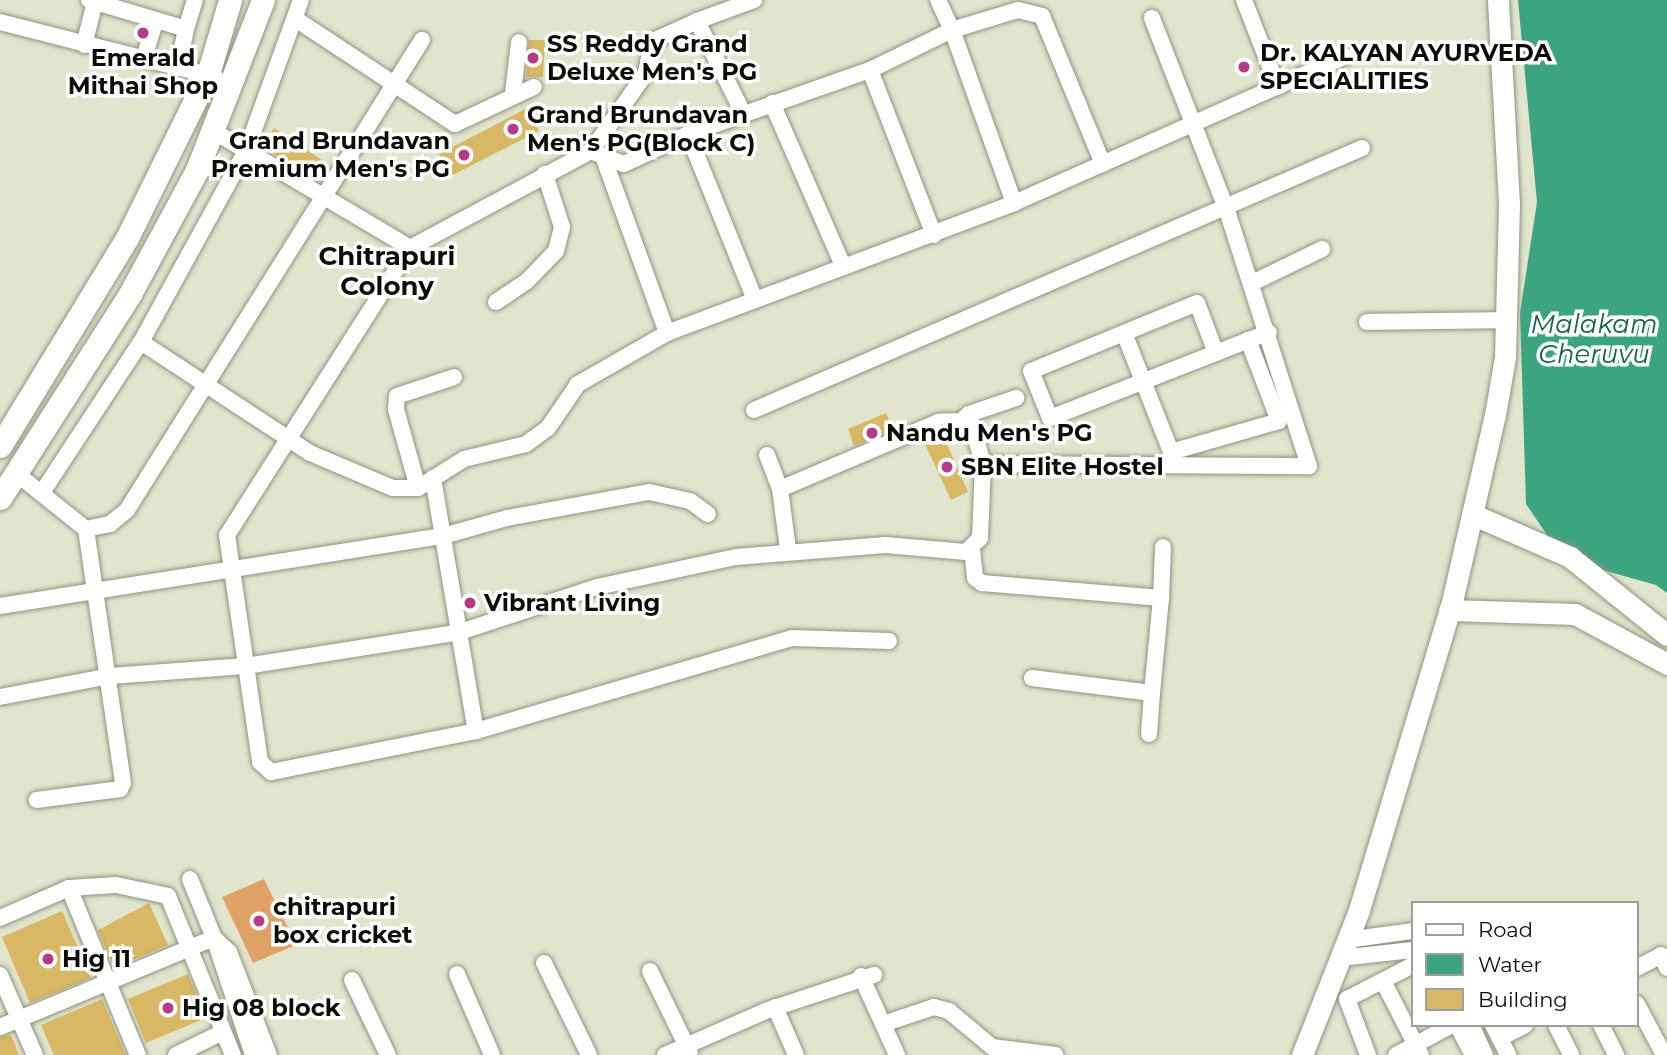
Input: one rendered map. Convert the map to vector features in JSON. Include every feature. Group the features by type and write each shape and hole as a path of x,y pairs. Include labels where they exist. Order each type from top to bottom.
{"main road":[{"path":"0,446 127,238 208,74 230,0"},
{"path":"0,498 131,292 215,132 263,0"}],"street":[{"path":"178,67 195,0"},
{"path":"43,491 141,342 247,149 296,20 301,0"},
{"path":"754,0 696,21 653,41 646,73 597,154 545,174 410,248 290,441 227,535 260,762 271,772 476,731 792,638 888,641"},
{"path":"938,0 953,30 1014,203"},
{"path":"1244,0 1278,87"},
{"path":"1302,1055 1344,949 1449,610 1474,515 1495,415 1507,320 1509,164 1498,0"},
{"path":"84,45 92,1 186,29"},
{"path":"597,154 624,164 688,134 870,70 953,30 1018,10 1042,16 1103,164"},
{"path":"983,464 1309,466 1269,332 1226,208 1152,18"},
{"path":"296,20 395,82 455,124 513,93 534,87"},
{"path":"144,58 155,21"},
{"path":"696,21 744,115"},
{"path":"0,22 208,74 234,83"},
{"path":"86,529 110,524 127,510 320,196 422,40"},
{"path":"513,93 519,41"},
{"path":"141,342 290,441 370,480 418,488 464,459 526,444 548,428 578,384 667,333 842,263 934,235 1014,203 1345,56"},
{"path":"870,70 934,235"},
{"path":"772,103 842,263"},
{"path":"215,132 410,248"},
{"path":"688,134 755,300"},
{"path":"754,410 1362,148"},
{"path":"597,154 667,333"},
{"path":"496,302 526,282 556,251 562,227 545,174"},
{"path":"1252,283 1322,249"},
{"path":"1216,353 1197,303 1031,371 1051,418 1216,353 1248,340 1269,332"},
{"path":"1367,321 1507,320"},
{"path":"1124,334 1171,452 1279,421 1248,340"},
{"path":"418,488 396,409 397,396 454,377"},
{"path":"780,489 938,422 961,421 969,414 1016,398"},
{"path":"969,414 983,464 980,538 972,549 975,578 982,583 1161,598"},
{"path":"767,455 780,489 789,549"},
{"path":"17,474 43,491 86,529 99,589 120,789 37,800"},
{"path":"433,478 476,731"},
{"path":"0,606 99,589 232,572 443,536 507,518 649,492 690,501 708,514"},
{"path":"1474,515 1570,556 1667,635"},
{"path":"1149,734 1163,547"},
{"path":"0,697 110,676 246,666 460,632 597,587 789,549 972,549"},
{"path":"1587,620 1604,586"},
{"path":"1449,610 1535,611 1587,620 1667,664"},
{"path":"1032,678 1152,693"},
{"path":"190,879 214,938 253,1055"},
{"path":"0,918 69,888 116,885 168,896 233,1055"},
{"path":"69,888 138,1055"},
{"path":"1344,949 1412,931"},
{"path":"0,1027 214,938"},
{"path":"214,938 229,952 269,1055"},
{"path":"1344,949 1412,950"},
{"path":"1639,967 1665,959"},
{"path":"544,963 589,1055"},
{"path":"1368,1055 1347,999 1412,966"},
{"path":"650,971 689,1050"},
{"path":"457,974 492,1055"},
{"path":"0,975 35,1055"},
{"path":"666,1055 689,1050 775,1007 868,975 883,1024 897,1055"},
{"path":"352,980 388,1055"},
{"path":"1383,981 1418,1050"},
{"path":"775,1007 796,1055"},
{"path":"883,1024 934,1007 949,1011 992,1047 1041,1049 1055,1055"},
{"path":"1639,1008 1664,1055"},
{"path":"1396,1055 1418,1050 1449,1027"},
{"path":"1458,1027 1473,1055"},
{"path":"1472,1027 1485,1055"},
{"path":"1508,1055 1496,1032 1517,1027"},
{"path":"1557,1027 1571,1055"},
{"path":"1602,1027 1616,1055"},
{"path":"176,1055 223,1032"}],"shaded area":[{"name":"chitrapuri box cricket","path":"264,879 296,945 253,963 222,897"}],"water":[{"name":"Malakam Cheruvu","path":"1518,0 1667,0 1667,593 1656,585 1592,567 1554,545 1526,504 1520,313 1537,202"}],"building":[{"name":"SS Reddy Grand Deluxe Men's PG","path":"529,40 545,40 543,77 526,77"},
{"path":"527,108 539,131 451,176 439,154"},
{"path":"274,128 322,160 311,177 262,146"},
{"name":"Nandu Men's PG","path":"886,413 893,430 854,446 848,429"},
{"name":"SBN Elite Hostel","path":"943,435 968,492 951,500 924,442"},
{"path":"149,903 168,945 114,968 98,930"},
{"name":"Hig 11","path":"62,911 91,978 30,1003 2,937"},
{"name":"Hig 08 block","path":"188,974 206,1018 146,1043 128,999"},
{"path":"102,999 126,1055 54,1055 41,1025"},
{"path":"9,1035 19,1055 0,1055 0,1037"}],"place":[{"name":"Emerald Mithai Shop","path":"143,33"},
{"name":"SS Reddy Grand Deluxe Men's PG","path":"533,58"},
{"name":"Dr. KALYAN AYURVEDA SPECIALITIES","path":"1244,67"},
{"name":"Grand Brundavan Men's PG(Block C)","path":"513,129"},
{"name":"Grand Brundavan Premium Men's PG","path":"464,155"},
{"name":"Nandu Men's PG","path":"872,433"},
{"name":"SBN Elite Hostel","path":"947,467"},
{"name":"Vibrant Living","path":"470,603"},
{"name":"chitrapuri box cricket","path":"259,921"},
{"name":"Hig 11","path":"48,959"},
{"name":"Hig 08 block","path":"168,1008"}],"district":[{"name":"Chitrapuri Colony","path":"387,272"}]}
